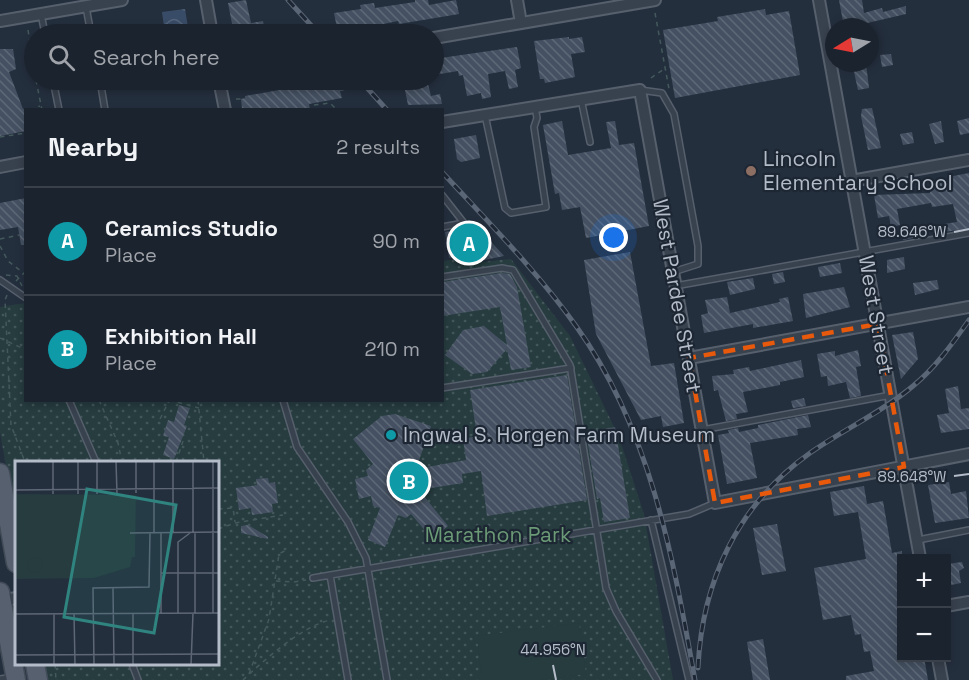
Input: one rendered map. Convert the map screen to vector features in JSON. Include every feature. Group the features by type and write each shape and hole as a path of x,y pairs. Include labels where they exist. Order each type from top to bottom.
{"main road":[{"path":"0,473 15,557"},
{"path":"4,598 10,678"},
{"path":"35,665 38,680"}],"street":[{"path":"0,21 122,0"},
{"path":"206,0 210,24"},
{"path":"517,0 521,23"},
{"path":"444,36 655,0"},
{"name":"West Street","path":"819,0 919,554"},
{"path":"221,90 225,108"},
{"path":"444,122 640,90"},
{"name":"West Pardee Street","path":"640,90 715,503"},
{"path":"851,180 969,160"},
{"path":"0,167 24,162"},
{"path":"689,358 969,307"},
{"path":"715,503 969,454"},
{"path":"951,605 969,602"},
{"path":"939,662 942,680"}],"lane":[{"path":"86,6 89,24"},
{"path":"41,14 43,24"},
{"path":"55,90 59,108"},
{"path":"102,90 105,108"},
{"path":"640,90 662,93 674,114 698,246 698,264 673,272"},
{"path":"582,99 590,142"},
{"path":"485,115 505,208 511,213 546,207 534,127 537,118 535,107"},
{"path":"444,198 464,223 444,227"},
{"path":"675,286 969,234"},
{"path":"444,277 502,268 513,270 552,331 571,369 598,529 604,579 609,597 657,680"},
{"path":"0,280 9,289 24,297"},
{"path":"444,388 571,369"},
{"path":"702,430 891,395"},
{"path":"70,402 96,461"},
{"path":"284,402 295,443 353,531 369,568 387,680"},
{"path":"312,578 689,514 715,503"},
{"path":"651,520 689,680"},
{"path":"917,540 969,530"},
{"path":"330,575 348,680"},
{"path":"133,665 138,680"}],"path":[{"path":"651,78 664,69"},
{"path":"36,108 41,106 39,90"},
{"path":"236,99 243,99"},
{"path":"314,105 330,103 335,108"},
{"path":"0,137 24,133"},
{"path":"0,239 19,235"},
{"path":"0,246 5,257 23,273 9,289 5,300 11,425 26,461"},
{"path":"5,276 18,277"},
{"path":"18,277 22,290"},
{"path":"1,298 5,300"},
{"path":"0,338 24,349"},
{"path":"100,402 118,443 122,461"},
{"path":"160,419 168,402"},
{"path":"177,402 200,408"},
{"path":"198,402 204,461"},
{"path":"176,461 183,441"},
{"path":"219,509 233,508 235,523"},
{"path":"219,529 235,523 283,515"},
{"path":"249,674 266,631 279,554 288,549"},
{"path":"276,581 294,582 312,578"},
{"path":"243,680 316,624 337,619"},
{"path":"55,665 56,680"}],"highlighted area":[{"path":"878,324 904,467 715,503 689,358"}],"green space":[{"name":"Marathon Park","path":"471,256 473,263 511,259 570,336 619,437 644,514 673,680 44,680 41,665 219,665 219,461 15,461 15,518 0,432 0,307 24,303 24,402 444,402 444,261"},
{"path":"579,623 586,674 540,680 482,680 477,636"}],"water":[{"path":"185,9 187,24 164,24 162,12"}],"building":[{"path":"246,0 251,23 263,21 264,24 232,24 228,3"},
{"path":"415,0 428,0 429,5 456,0 459,14 399,24 398,21 383,24 336,24 334,13 361,9 360,5 374,3 375,8 415,2"},
{"path":"839,0 862,0 864,13 882,8 883,12 906,6 906,14 879,20 879,18 842,18"},
{"path":"765,9 766,15 789,11 800,75 675,98 663,30 718,21 717,17"},
{"path":"569,37 569,39 582,37 585,52 571,54 575,77 545,83 544,79 540,79 534,41"},
{"path":"517,47 521,68 515,70 518,87 509,89 505,71 488,74 491,97 482,99 481,93 467,96 463,75 459,76 458,71 444,73 444,58"},
{"path":"0,49 13,49 16,69 9,72 24,109 24,131 0,136"},
{"path":"891,54 893,65 882,67 880,55"},
{"path":"854,72 867,72 869,88 858,90"},
{"path":"279,90 345,90 340,91 342,98 309,104 310,108 242,108 241,99 245,96"},
{"path":"405,90 430,90 431,96 440,94 442,104 408,105"},
{"path":"872,108 881,148 868,150 861,116 862,109"},
{"path":"969,118 969,133 960,135 957,121"},
{"path":"562,121 568,155 611,148 606,122 615,121 619,145 634,143 649,226 586,238 580,207 562,210 559,193 555,194 543,125"},
{"path":"941,121 944,142 935,144 929,124"},
{"path":"912,132 914,143 903,145 900,134"},
{"path":"476,135 480,158 461,162 457,159 454,139"},
{"path":"969,173 969,228 945,232 944,224 957,222 953,204 932,207 931,203 897,209 900,225 891,227 889,216 878,218 874,195 930,193 929,185 949,181 948,177"},
{"path":"24,198 24,245 21,245 18,227 0,230 0,203"},
{"path":"477,226 504,256 474,262 473,254 449,258 445,232"},
{"path":"916,230 918,237 903,240 903,233"},
{"path":"630,252 651,366 674,363 684,423 663,427 661,416 641,420 596,334 584,260"},
{"path":"904,257 905,269 887,273 887,260"},
{"path":"840,263 842,273 820,277 818,267"},
{"path":"783,272 785,282 774,284 772,274"},
{"path":"502,273 510,274 517,287 531,367 511,370 507,349 487,372 472,374 445,355 463,330 484,326 507,345 500,307 444,316 444,282"},
{"path":"753,278 755,289 730,295 727,282"},
{"path":"937,280 939,289 915,295 913,283"},
{"path":"844,287 850,307 806,318 803,294"},
{"path":"727,297 730,313 780,302 779,299 788,297 793,321 753,328 753,324 704,333 701,315 708,313 705,300"},
{"path":"913,332 918,359 901,379 892,335"},
{"path":"858,350 861,366 856,367 861,396 850,398 846,382 828,386 827,376 821,377 817,354 835,351 835,356"},
{"path":"801,360 804,377 780,382 780,385 743,392 748,412 736,414 737,419 726,421 718,390 714,391 712,376 734,374 733,370 749,367 750,371"},
{"path":"567,375 587,500 487,516 481,471 462,474 463,483 419,490 448,526 432,539 411,514 406,518 398,515 385,547 368,540 380,508 373,506 371,496 359,499 355,479 368,476 366,470 373,464 353,439 382,416 395,414 431,426 416,469 466,460 463,439 477,436 470,390"},
{"path":"958,386 961,409 969,408 969,429 941,433 937,415 949,413 945,389"},
{"path":"804,398 806,406 793,408 791,401"},
{"path":"179,405 190,408 184,425 187,426 174,459 163,455 169,437 163,436 168,420 174,422"},
{"path":"808,415 811,427 797,429 798,435 750,443 757,478 727,484 718,435 729,433 728,430 738,428 739,432 758,428 758,425"},
{"path":"615,427 630,518 604,522 600,498 597,499 586,432"},
{"path":"268,478 269,483 275,482 278,503 272,504 273,512 252,515 251,508 239,510 236,488 257,485 256,479"},
{"path":"949,482 951,494 966,491 969,518 935,523 928,485"},
{"path":"864,486 867,504 883,501 892,553 902,551 902,554 897,554 897,662 925,662 928,680 846,680 846,676 874,671 870,651 864,652 861,634 855,635 851,615 823,620 814,568 866,559 858,512 834,516 830,492"},
{"path":"777,524 786,571 762,575 753,528"},
{"path":"248,525 268,539 241,533 241,526"},
{"path":"962,562 964,568 959,571 961,583 951,585 951,563"},
{"path":"763,639 770,680 753,680 747,642"}],"railway":[{"path":"288,0 310,24"},
{"path":"369,90 385,108"},
{"path":"444,174 512,247 561,306 602,366 623,408 641,452 655,496 678,588 695,680"},
{"path":"698,668 701,636 716,575 728,547 744,520 785,473 810,453 888,404 921,379 969,320"}],"place":[{"name":"Lincoln Elementary School","path":"751,171"},
{"name":"Ceramics Studio","path":"469,243"},
{"name":"Ingwal S. Horgen Farm Museum","path":"391,435"},
{"name":"Exhibition Hall","path":"409,481"}]}
